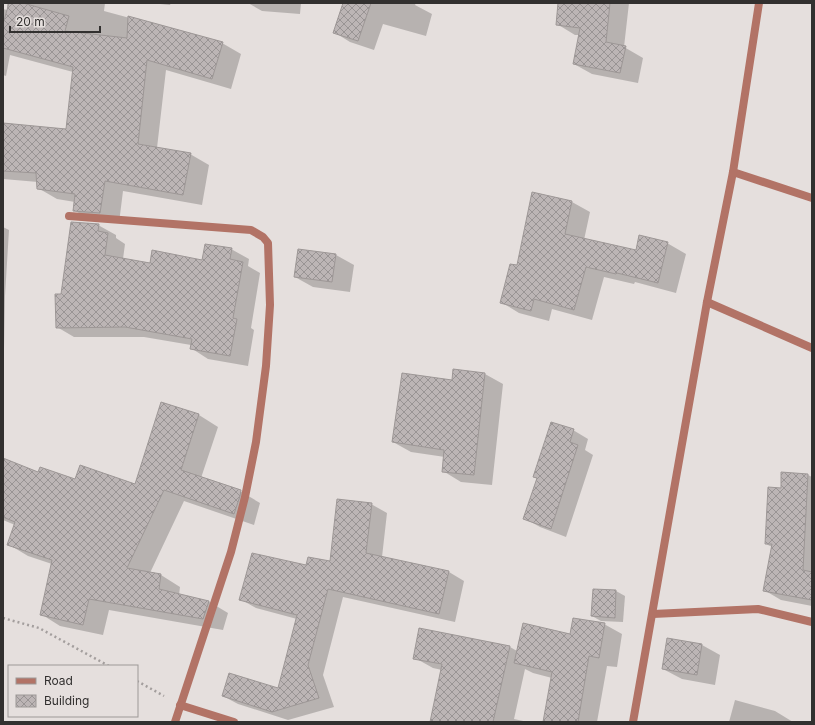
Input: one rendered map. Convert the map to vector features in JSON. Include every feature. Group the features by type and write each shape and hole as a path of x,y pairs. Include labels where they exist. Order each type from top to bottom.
{"street":[{"path":"633,722 707,302 733,172 759,3"},
{"path":"733,172 812,198"},
{"path":"69,216 246,230 258,234 268,243 270,305 266,366 256,442 231,552 175,722"},
{"path":"707,302 812,348"},
{"path":"653,614 758,610 812,622"},
{"path":"180,705 234,722"}],"path":[{"path":"3,618 39,628 107,665"},
{"path":"138,682 180,705"}],"building":[{"path":"9,3 23,3 69,16 65,31 127,38 128,16 223,42 212,79 147,60 138,144 191,153 183,195 105,181 100,213 73,211 75,194 37,189 36,173 3,171 3,123 66,129 73,67 3,48 3,24"},
{"path":"343,3 371,3 358,41 333,33"},
{"path":"558,3 610,3 606,42 626,46 620,73 573,64 580,28 556,25"},
{"path":"532,192 572,201 565,234 636,250 639,235 668,242 658,283 586,267 574,310 534,299 531,311 500,303 510,264 517,265"},
{"path":"71,222 99,224 98,231 108,233 105,255 150,263 152,250 202,260 205,244 232,248 230,259 243,262 233,318 237,319 230,356 190,349 192,339 125,327 56,328 55,294 61,294"},
{"path":"298,249 336,254 332,282 294,277"},
{"path":"453,369 485,373 474,475 442,472 444,450 392,442 402,373 452,380"},
{"path":"161,402 199,414 181,470 241,490 240,496 234,514 164,490 127,568 161,574 159,589 209,601 203,619 89,599 83,625 40,615 52,560 7,545 15,522 3,517 3,458 38,472 40,467 75,479 80,465 135,484"},
{"path":"551,422 574,429 570,442 578,445 551,529 523,519 537,478 533,477"},
{"path":"781,472 808,474 803,570 812,572 812,600 763,591 772,544 765,544 768,487 781,488"},
{"path":"337,499 372,503 366,553 449,571 439,614 328,589 308,665 319,698 272,712 222,696 229,673 278,688 297,615 239,600 252,553 306,565 308,557 330,561"},
{"path":"593,589 616,590 615,618 591,616"},
{"path":"573,618 605,623 599,658 589,656 578,722 543,722 552,672 514,663 523,623 570,634"},
{"path":"419,628 510,646 493,722 430,722 442,664 413,659"},
{"path":"667,638 702,644 697,675 662,669"}]}
